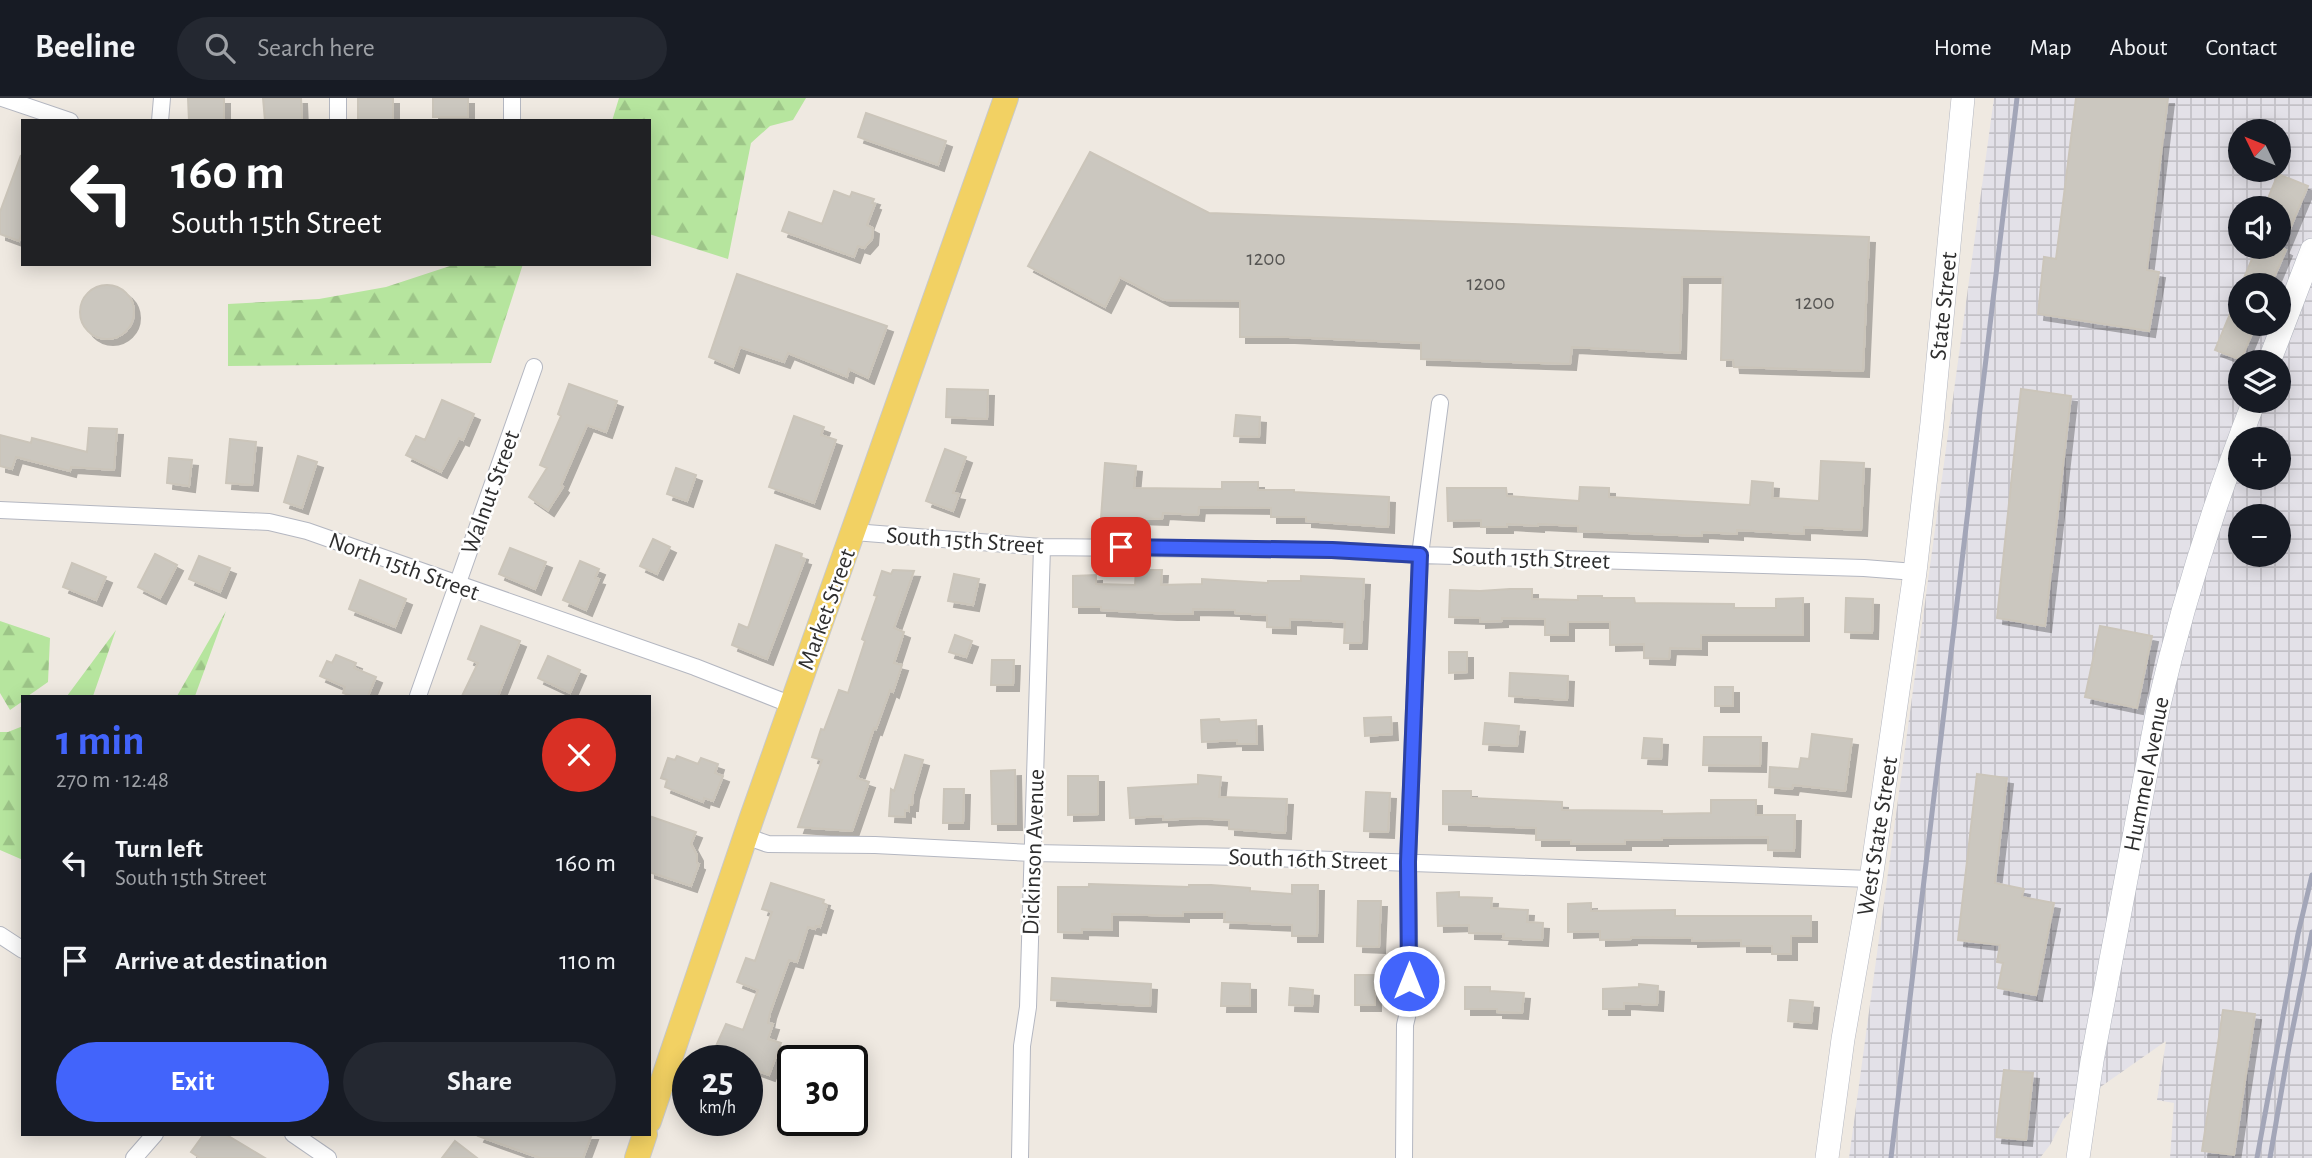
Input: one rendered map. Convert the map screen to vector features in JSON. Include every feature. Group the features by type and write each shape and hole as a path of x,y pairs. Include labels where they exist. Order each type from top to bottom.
{"main road":[{"name":"Market Street","path":"651,1115 745,836 1006,98"},
{"name":"State Street","path":"1922,513 1962,98"},
{"path":"2274,350 2312,250"},
{"name":"Hummel Avenue","path":"2078,1158 2111,957 2164,682 2207,528 2250,413"},
{"name":"West State Street","path":"1827,1158 1843,1039 1871,879 1922,513"},
{"path":"637,1158 644,1136"}],"street":[{"path":"0,110 3,98 64,119"},
{"path":"160,119 162,98"},
{"path":"338,98 338,119"},
{"path":"512,98 512,119"},
{"name":"Walnut Street","path":"418,695 534,367"},
{"path":"1404,1158 1405,1025 1409,1004 1408,862 1420,555 1440,403"},
{"name":"North 15th Street","path":"0,510 270,522 307,531 695,667 792,705"},
{"name":"South 15th Street","path":"854,532 1042,547 1332,550 1915,572"},
{"name":"Dickinson Avenue","path":"1020,1158 1023,1046 1028,1007 1042,547"},
{"name":"South 16th Street","path":"745,836 768,844 1408,862 1871,879"},
{"path":"0,935 21,949"},
{"path":"134,1158 153,1136"},
{"path":"296,1136 328,1158"}],"shaded area":[{"path":"1994,98 2312,98 2312,1158 2170,1158 2174,1103 2157,1100 2166,1041 2079,1102 2063,1120 2040,1158 1849,1158"}],"green space":[{"path":"619,98 806,98 793,120 770,126 751,143 728,259 651,235 651,119 613,119"},
{"path":"450,266 522,266 491,363 228,366 228,304 319,299 386,287"},
{"path":"226,611 195,695 178,695"},
{"path":"0,621 50,638 48,682 29,695 21,695 21,702 10,710 0,693"},
{"path":"116,630 93,695 68,695"},
{"path":"21,727 21,859 0,850 0,732"}],"building":[{"path":"188,98 224,98 224,119 189,119"},
{"path":"263,98 301,98 302,119 265,119"},
{"path":"358,98 393,98 393,119 358,119"},
{"path":"433,98 468,98 468,117 433,117"},
{"path":"2076,98 2168,98 2147,270 2159,272 2149,331 2038,314 2044,257 2056,259"},
{"path":"866,113 946,141 938,165 858,137"},
{"path":"1090,152 1209,213 1869,237 1863,371 1734,367 1733,360 1721,360 1723,277 1682,277 1680,353 1572,347 1570,364 1421,359 1421,343 1240,337 1240,301 1164,300 1120,277 1105,307 1028,266"},
{"path":"21,155 19,241 0,234 0,212"},
{"path":"2291,179 2308,186 2291,227 2291,196 2269,196 2275,182 2291,182"},
{"path":"834,191 850,197 852,192 874,199 872,203 875,204 867,225 873,228 872,239 864,248 858,246 854,257 782,231 789,212 822,224"},
{"path":"2252,259 2282,259 2276,273 2246,273"},
{"path":"737,274 887,326 868,378 849,369 847,377 788,353 784,362 740,347 733,367 709,357"},
{"path":"107,285 126,293 134,312 126,331 107,339 88,331 80,312 88,293"},
{"path":"2228,319 2228,336 2251,336 2245,350 2228,350 2228,355 2215,350"},
{"path":"569,384 617,401 606,432 587,425 561,485 563,487 548,510 529,497 547,468 540,465 561,416 558,414"},
{"path":"947,389 988,390 987,419 946,417"},
{"path":"2021,389 2071,396 2045,626 1997,618"},
{"path":"442,400 474,414 463,440 459,438 441,472 406,455 416,436 425,440"},
{"path":"1236,415 1260,417 1259,437 1234,436"},
{"path":"794,416 824,427 821,435 836,440 814,503 769,487"},
{"path":"89,428 117,429 114,470 71,467 70,471 16,457 12,469 0,466 0,435 31,443 32,438 87,452"},
{"path":"230,439 256,442 252,485 226,483"},
{"path":"945,449 966,457 953,493 959,494 953,511 926,501"},
{"path":"298,456 317,462 302,508 284,502"},
{"path":"169,458 192,460 189,486 167,483"},
{"path":"1821,461 1864,463 1861,530 1804,527 1804,534 1737,530 1737,534 1702,532 1702,536 1578,531 1578,526 1538,524 1481,527 1481,520 1448,521 1447,488 1506,488 1507,496 1579,501 1580,487 1609,488 1609,497 1750,505 1752,481 1773,483 1772,498 1819,501"},
{"path":"1105,463 1136,466 1134,488 1222,489 1222,482 1258,482 1258,490 1389,497 1388,527 1306,521 1306,517 1271,517 1271,508 1199,507 1198,515 1163,513 1162,519 1101,518"},
{"path":"676,468 696,475 687,501 667,494"},
{"path":"653,539 670,547 657,574 640,566"},
{"path":"776,545 802,554 801,558 805,559 767,659 732,645 739,624 748,628"},
{"path":"510,548 546,562 535,589 499,574"},
{"path":"155,554 177,565 160,598 138,587"},
{"path":"199,556 230,568 220,592 189,579"},
{"path":"580,561 599,569 595,578 599,579 586,610 563,600"},
{"path":"72,563 106,577 96,600 63,587"},
{"path":"893,570 914,571 894,628 904,632 894,663 902,665 893,692 890,690 876,729 874,728 857,778 869,782 852,831 798,827 822,760 812,757 821,729 824,730 839,690 848,693 865,641 862,639 877,596 874,595 882,571 891,574"},
{"path":"1136,570 1162,570 1161,585 1202,584 1202,579 1268,583 1301,581 1301,576 1364,579 1361,643 1344,643 1345,622 1290,619 1290,628 1267,627 1267,615 1235,613 1235,610 1193,609 1193,614 1171,614 1073,607 1073,576 1096,575 1096,584 1135,585"},
{"path":"954,574 979,579 973,605 948,601"},
{"path":"360,580 406,599 395,627 349,609"},
{"path":"1532,589 1532,599 1578,600 1578,596 1602,596 1634,598 1635,603 1734,604 1734,608 1776,608 1776,599 1803,598 1803,635 1701,635 1701,649 1670,648 1669,659 1644,658 1644,644 1610,645 1610,622 1568,622 1568,635 1545,635 1545,619 1502,618 1502,621 1480,622 1480,618 1449,617 1450,590"},
{"path":"1846,598 1873,599 1872,633 1845,632"},
{"path":"481,626 520,641 498,695 462,695 478,663 468,659"},
{"path":"2100,626 2152,636 2137,708 2085,697"},
{"path":"955,635 972,641 966,657 949,652"},
{"path":"1449,652 1467,652 1467,672 1449,673"},
{"path":"336,655 356,663 354,668 376,677 368,695 343,693 345,687 320,676 327,661 332,663"},
{"path":"548,656 580,670 570,693 538,678"},
{"path":"992,660 1014,660 1013,685 991,685"},
{"path":"1510,673 1568,676 1567,700 1509,696"},
{"path":"1715,687 1733,687 1733,706 1715,706"},
{"path":"1391,717 1392,734 1365,736 1364,718"},
{"path":"1219,719 1220,722 1256,720 1257,744 1237,744 1237,740 1202,742 1201,720"},
{"path":"1485,723 1519,726 1517,746 1483,744"},
{"path":"1812,734 1852,739 1845,791 1793,785 1792,789 1769,787 1770,767 1799,769 1801,758 1809,759"},
{"path":"1704,737 1761,737 1760,766 1703,765"},
{"path":"1644,738 1662,739 1661,759 1642,758"},
{"path":"905,755 923,760 912,805 909,805 909,811 905,810 905,817 889,816 891,789 894,791"},
{"path":"677,756 698,764 701,758 718,764 715,773 723,776 713,801 704,798 703,802 665,787 667,780 661,778 668,758 675,760"},
{"path":"1015,770 1016,824 992,824 991,771"},
{"path":"1977,774 2007,778 1995,883 2024,889 2022,897 2054,903 2036,995 1998,988 2003,963 1997,962 2000,945 1958,940"},
{"path":"1198,775 1221,777 1219,797 1287,799 1285,833 1229,829 1229,820 1163,820 1163,816 1130,818 1128,788 1198,784"},
{"path":"1068,776 1098,776 1098,814 1068,815"},
{"path":"944,789 964,789 963,823 943,823"},
{"path":"1443,791 1471,791 1471,798 1562,802 1562,810 1662,811 1662,814 1711,813 1711,800 1756,800 1756,815 1795,815 1794,851 1768,850 1768,837 1662,838 1625,840 1625,844 1571,844 1571,840 1536,840 1536,828 1443,824"},
{"path":"1366,792 1390,793 1388,832 1364,831"},
{"path":"651,817 696,832 691,844 699,864 691,886 651,873"},
{"path":"771,883 824,900 823,903 827,905 820,927 808,927 797,962 789,960 770,1013 768,1023 773,1024 768,1039 781,1043 777,1045 777,1054 769,1075 763,1073 763,1045 716,1045 726,1024 743,1030 758,990 737,982 746,958 755,961 772,912 762,909"},
{"path":"1089,884 1189,887 1211,885 1292,894 1292,885 1318,885 1317,936 1292,936 1292,925 1224,922 1225,912 1183,912 1183,916 1112,914 1112,930 1082,929 1082,933 1058,932 1058,887 1089,887"},
{"path":"1459,892 1459,897 1492,898 1491,908 1528,910 1527,922 1543,923 1542,940 1503,938 1504,934 1469,933 1469,925 1438,926 1437,893"},
{"path":"1358,901 1381,901 1379,947 1357,946"},
{"path":"1591,903 1591,911 1675,910 1675,916 1811,916 1811,936 1791,936 1791,954 1772,954 1772,946 1741,946 1741,940 1692,941 1692,938 1631,937 1600,940 1600,931 1568,932 1568,904"},
{"path":"1355,975 1375,975 1375,1005 1355,1005"},
{"path":"1052,978 1151,984 1150,1006 1051,1000"},
{"path":"1222,983 1250,984 1250,1006 1221,1006"},
{"path":"1639,984 1658,986 1657,1005 1624,1003 1624,1009 1603,1009 1603,989 1639,987"},
{"path":"1465,987 1490,987 1490,991 1524,993 1522,1013 1497,1012 1497,1009 1465,1009"},
{"path":"1290,988 1313,990 1312,1006 1289,1005"},
{"path":"1790,1000 1813,1002 1811,1023 1788,1021"},
{"path":"2223,1010 2255,1014 2234,1155 2202,1151"},
{"path":"2004,1070 2033,1073 2026,1140 1996,1137"},
{"path":"203,1136 228,1136 265,1158 200,1158 191,1152"},
{"path":"478,1136 591,1136 583,1158 540,1158"},
{"path":"455,1141 477,1158 442,1158"}],"railway":[{"path":"1891,1158 2017,98"},
{"path":"2257,1158 2298,934 2312,875"},
{"path":"2270,1158 2312,932"}],"route":[{"path":"1121,547 1332,550 1420,555 1416,713 1408,862 1409,981"}]}
